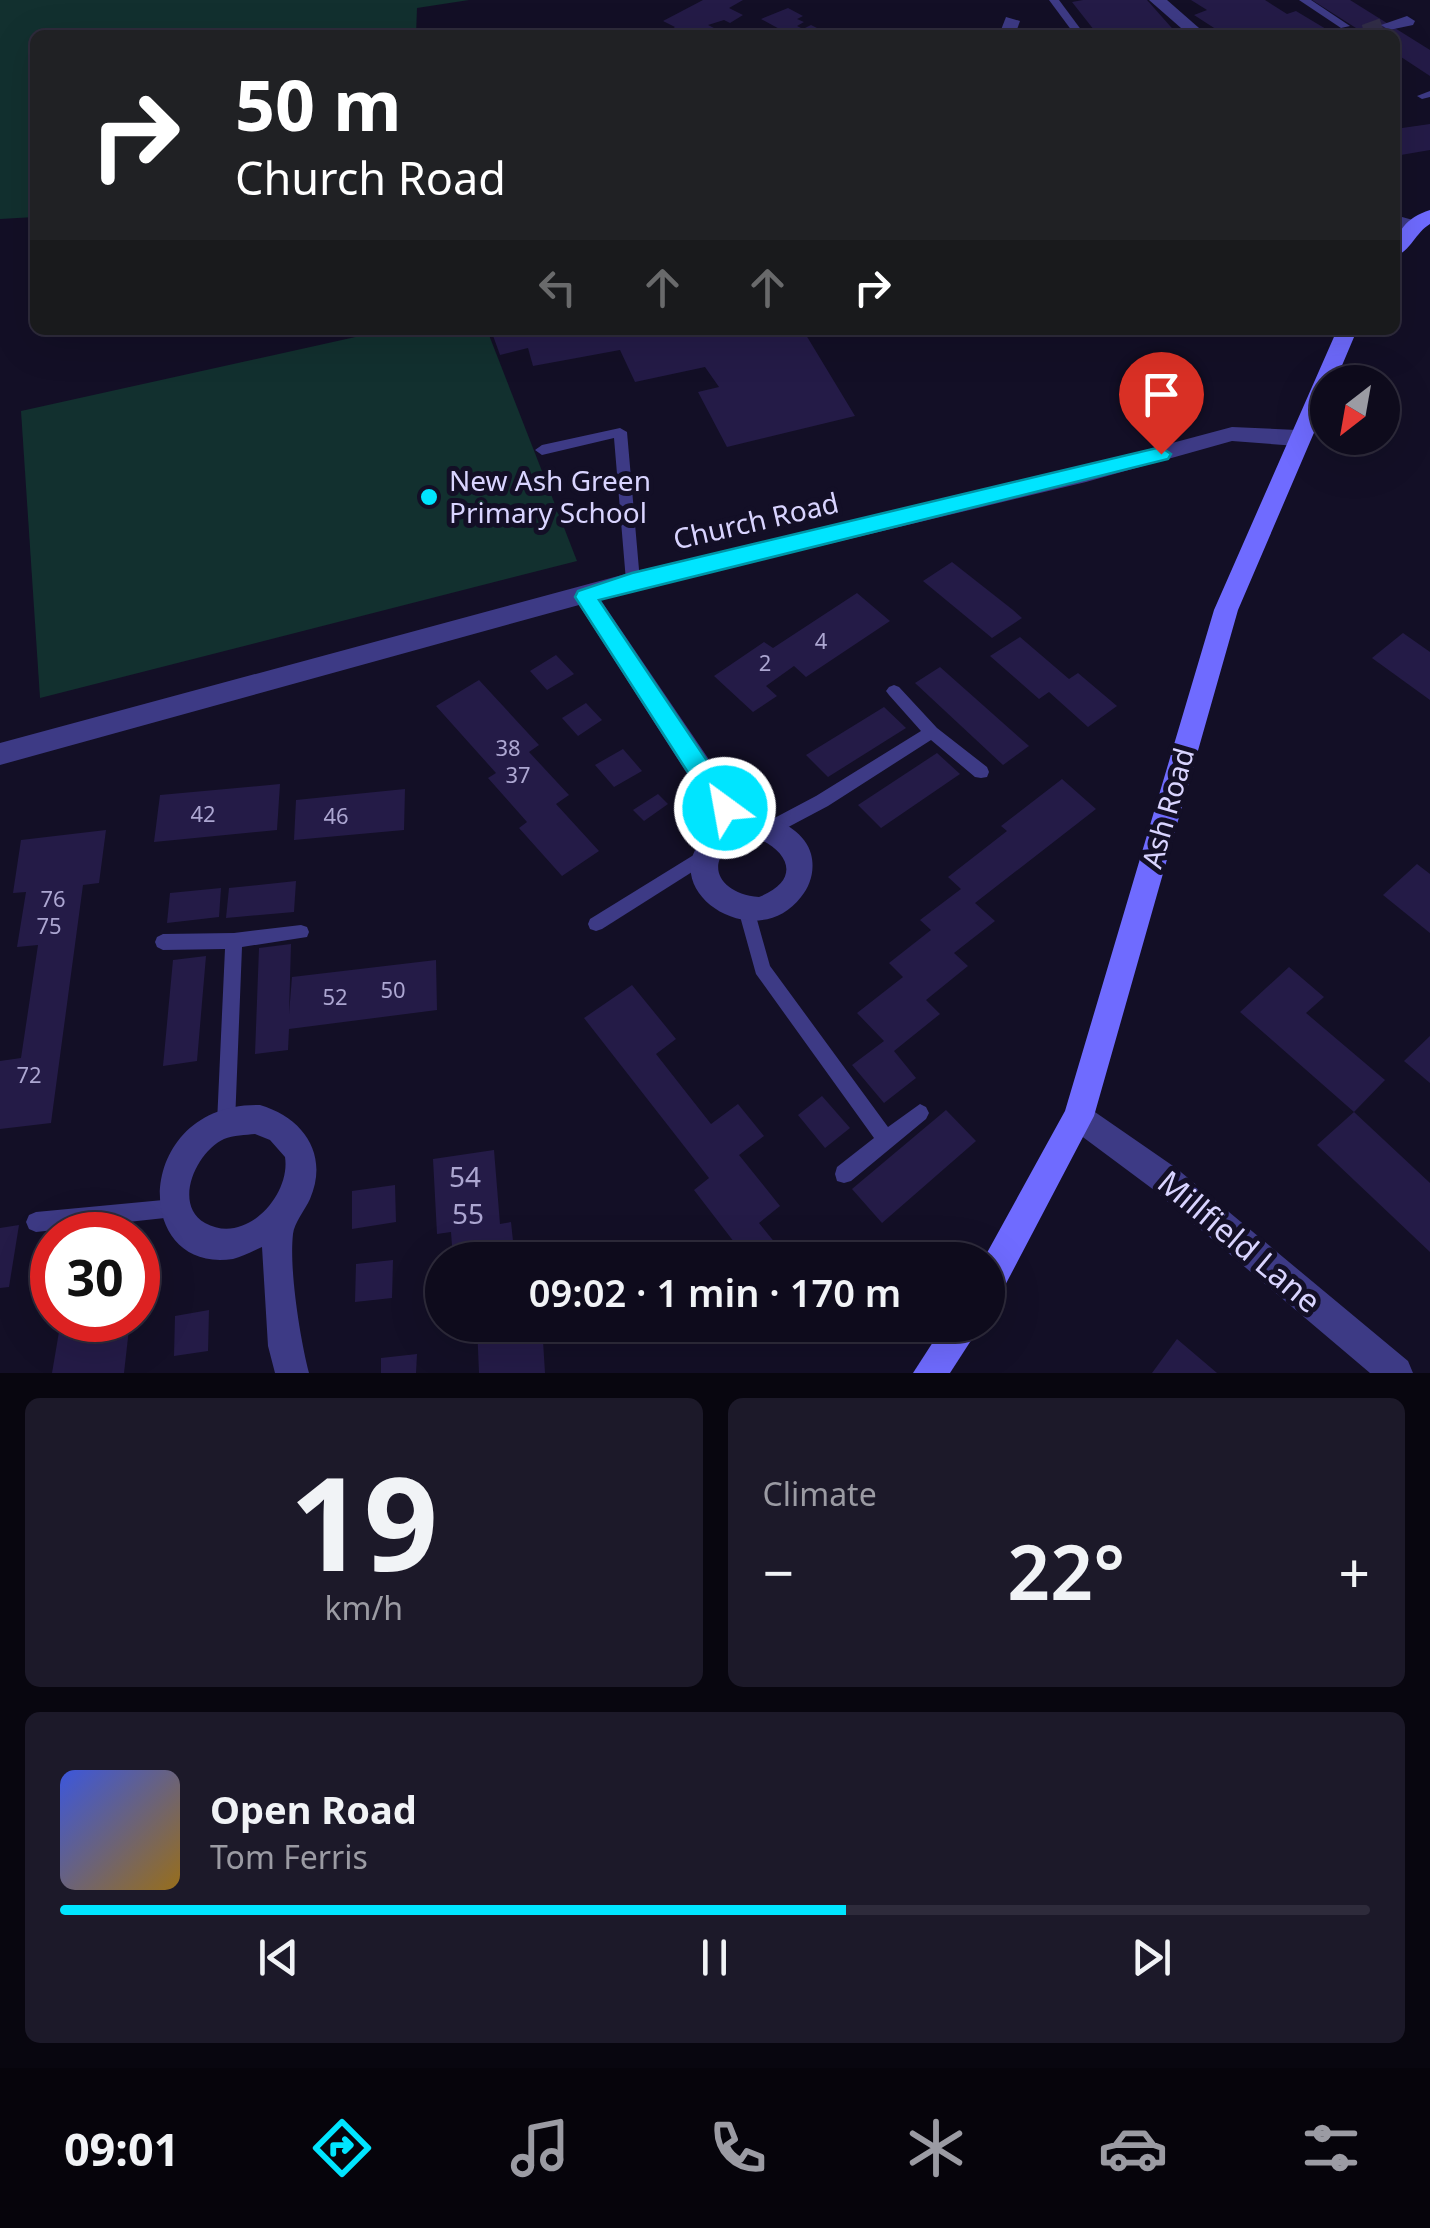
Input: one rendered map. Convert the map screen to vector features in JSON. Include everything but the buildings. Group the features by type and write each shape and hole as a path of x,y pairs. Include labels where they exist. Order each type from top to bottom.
{"street":[{"path":"1157,0 1193,30"},
{"name":"Ash Road","path":"1005,1252 1079,1116 1226,610 1345,335"},
{"name":"Church Road","path":"0,754 586,597 632,581 1086,474 1232,434 1297,438"},
{"path":"586,597 645,691 715,790 735,828"},
{"path":"735,828 770,828 796,848 802,864 800,878 787,897 773,906 746,909 714,893 706,880 705,855 712,842 735,828"},
{"name":"Millfield Lane","path":"1079,1116 1165,1179 1396,1373"},
{"path":"256,1119 276,1125 296,1144 302,1162 301,1184 292,1206 276,1225 250,1241 227,1245 205,1242 187,1231 174,1208 172,1188 188,1150 205,1133 226,1123 256,1119"},
{"path":"276,1225 285,1346 292,1373"},
{"path":"930,1373 952,1342"}],"lane":[{"path":"1054,0 1076,30"},
{"path":"1304,0 1345,26"},
{"path":"542,450 620,432 632,581"},
{"path":"894,692 932,732 981,772"},
{"path":"770,828 822,801 932,732"},
{"path":"596,924 705,855"},
{"path":"746,909 762,970 885,1138"},
{"path":"163,942 234,942 301,932"},
{"path":"226,1123 234,942"},
{"path":"844,1174 920,1112"},
{"path":"135,1212 174,1208"}],"green space":[{"path":"0,0 469,0 417,8 416,30 30,30 30,217 0,219"},
{"path":"364,335 489,335 577,561 40,698 21,411"}],"tunnel":[{"path":"1376,30 1389,25"}],"place":[{"name":"New Ash Green Primary School","path":"429,497"}],"route":[{"path":"725,808 586,597 632,581 1161,454"}]}
